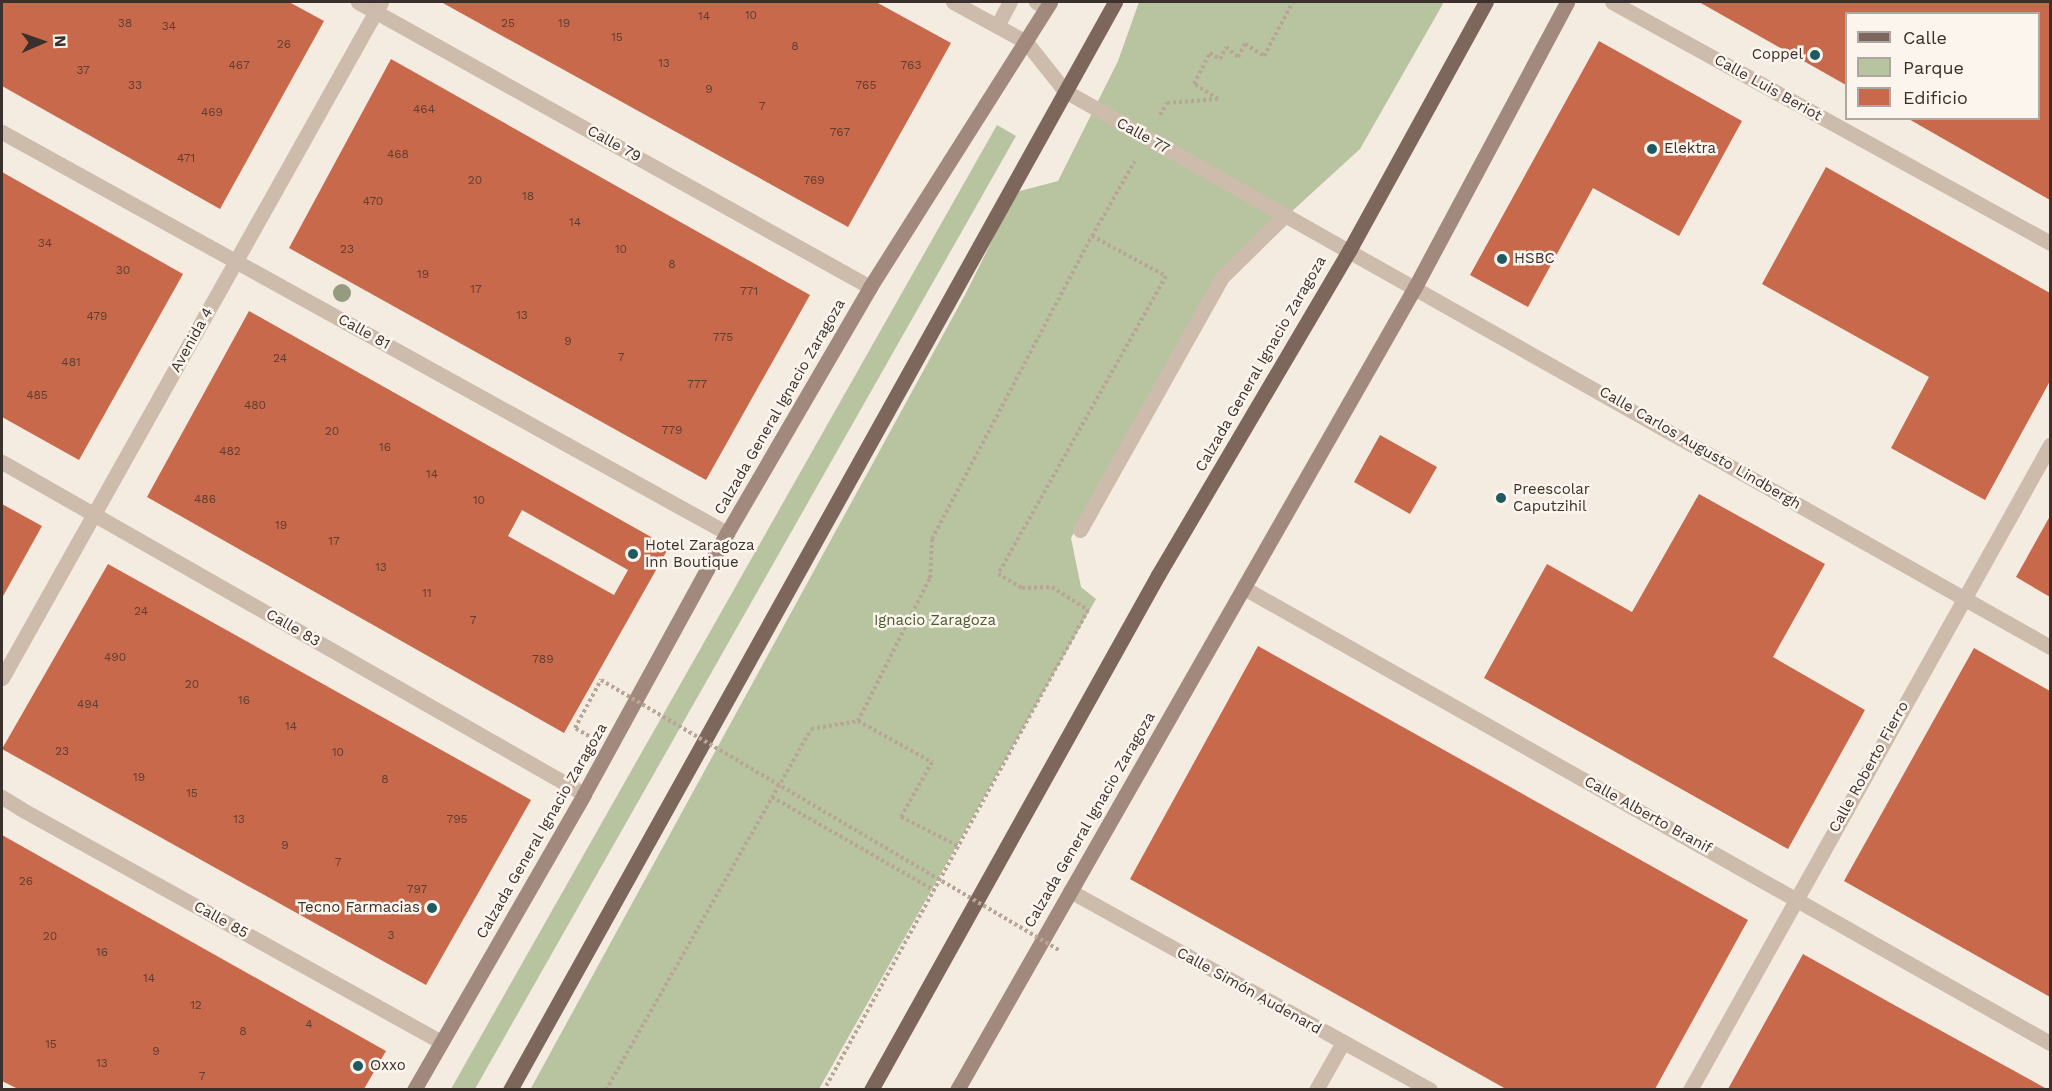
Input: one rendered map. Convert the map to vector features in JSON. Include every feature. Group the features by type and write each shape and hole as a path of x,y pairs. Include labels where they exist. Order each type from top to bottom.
{"main road":[{"path":"510,1089 1115,2"},
{"name":"Calzada General Ignacio Zaragoza","path":"871,1089 1158,575 1350,249 1486,2"},
{"name":"Calzada General Ignacio Zaragoza","path":"957,1089 1415,287 1567,2"},
{"name":"Calzada General Ignacio Zaragoza","path":"414,1089 584,795 727,532 870,287 1026,42 1044,3"}],"street":[{"name":"Calle 79","path":"357,2 379,7 870,287"},
{"name":"Calle 77","path":"953,2 1026,42 1065,91 1350,249"},
{"path":"997,26 1010,2"},
{"name":"Calle Luis Beriot","path":"1612,2 2050,243"},
{"name":"Avenida 4","path":"2,678 379,7"},
{"name":"Calle 81","path":"2,132 727,532"},
{"path":"1080,530 1222,277 1286,214"},
{"name":"Calle Carlos Augusto Lindbergh","path":"1350,249 2050,647"},
{"name":"Calle Roberto Fierro","path":"1690,1089 1962,597 2050,445"},
{"name":"Calle 83","path":"2,462 584,795"},
{"name":"Calle Alberto Branif","path":"1244,588 1797,898 2050,1043"},
{"name":"Calle 85","path":"2,797 441,1042"},
{"name":"Calle Simón Audenard","path":"1070,891 1430,1089"},
{"path":"1316,1089 1343,1042"}],"path":[{"path":"858,721 930,578 932,539 1092,236 1167,103 1218,99 1194,84 1210,53 1220,59 1226,47 1239,57 1245,44 1264,56 1293,2"},
{"path":"824,1089 1088,610 1052,587 1022,588 998,574 1166,276 1092,236"},
{"path":"575,728 601,680 1059,950"},
{"path":"606,1089 811,729 858,721 932,762 901,817 958,846"},
{"path":"772,797 934,890"}],"green space":[{"name":"Ignacio Zaragoza","path":"1139,2 1444,2 1360,149 1219,278 1071,538 1081,587 1096,599 819,1089 530,1090 967,291 1016,192 1058,181 1118,61"},
{"path":"997,125 1016,136 475,1089 451,1089"}],"building":[{"path":"2,2 289,2 324,21 220,209 2,86"},
{"path":"441,2 876,2 951,43 848,227"},
{"path":"1699,2 2050,2 2050,200 1910,120 2040,120 2040,12 1845,12 1845,84"},
{"name":"Elektra","path":"1599,41 1742,121 1679,236 1593,188 1528,307 1470,275"},
{"path":"391,59 810,295 706,480 289,248"},
{"path":"1826,167 2050,293 2050,381 1985,500 1891,448 1929,377 1762,284"},
{"path":"2,172 183,274 79,460 2,417"},
{"path":"249,311 669,547 564,733 147,497","holes":["522,510 628,570 614,595 508,536"]},
{"path":"1380,435 1437,467 1410,514 1354,482"},
{"path":"1699,494 1825,564 1773,657 1865,710 1788,849 1484,678 1547,564 1632,612"},
{"path":"2,504 42,526 2,598"},
{"path":"2050,516 2050,597 2016,577"},
{"path":"108,564 531,800 426,985 2,749"},
{"path":"1258,646 1748,920 1655,1089 1506,1089 1130,879"},
{"path":"1974,648 2050,691 2050,997 1844,881"},
{"path":"2,835 386,1051 364,1089 18,1089 2,1081"},
{"path":"1803,954 1896,1006 2047,1089 1728,1089"}],"place":[{"name":"Coppel","path":"1815,55"},
{"name":"Elektra","path":"1652,149"},
{"name":"HSBC","path":"1502,259"},
{"name":"Preescolar Caputzihil","path":"1501,498"},
{"name":"Hotel Zaragoza Inn Boutique","path":"633,554"},
{"name":"Tecno Farmacias","path":"432,908"},
{"name":"Oxxo","path":"358,1066"}]}
